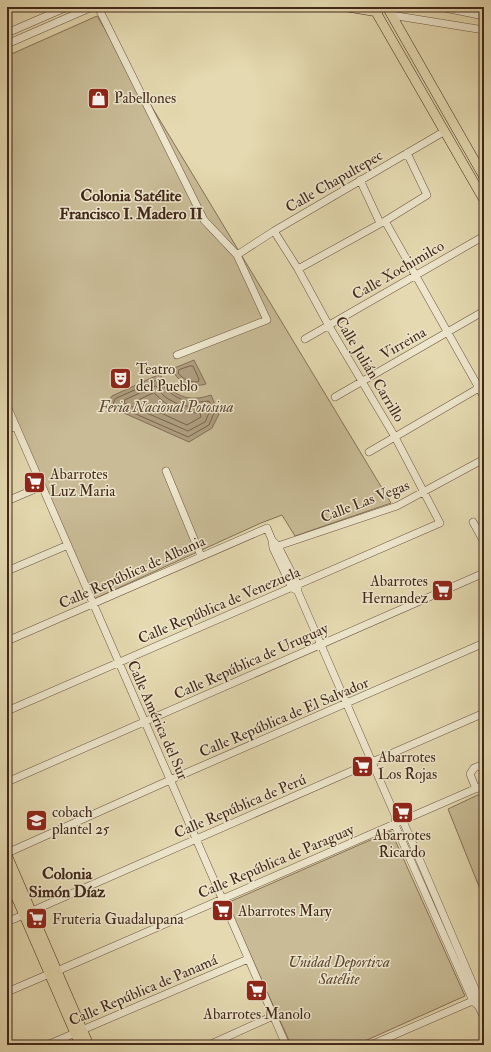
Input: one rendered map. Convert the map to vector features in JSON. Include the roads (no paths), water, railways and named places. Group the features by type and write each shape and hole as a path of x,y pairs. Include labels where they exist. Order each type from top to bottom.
{"main road":[{"path":"348,7 389,11 414,56 482,167 484,177"},
{"path":"374,10 405,61 484,200"},
{"path":"405,61 414,56"},
{"path":"7,854 28,913 78,1031 80,1045"},
{"path":"7,876 28,913"},
{"path":"78,1031 89,1045"}],"street":[{"path":"7,33 67,7"},
{"path":"7,44 92,7"},
{"path":"98,7 204,220 236,255 267,320 177,355"},
{"path":"440,7 484,16"},
{"path":"389,11 484,30"},
{"name":"Calle Chapultepec","path":"236,255 274,231 445,131"},
{"path":"298,269 383,222 427,195 407,153"},
{"path":"360,180 383,222 482,387 484,397"},
{"name":"Calle Julián Carrillo","path":"274,231 298,269 329,326 395,437 440,523"},
{"name":"Calle Xochimilco","path":"305,339 484,236"},
{"name":"Virreina","path":"336,396 484,311"},
{"path":"369,452 482,387"},
{"name":"Calle América del Sur","path":"7,406 286,1045"},
{"path":"7,430 16,426"},
{"name":"Calle Las Vegas","path":"275,544 397,506 484,459"},
{"path":"166,471 201,556"},
{"path":"7,501 42,486"},
{"path":"473,522 482,533 484,542"},
{"name":"Calle República de Venezuela","path":"7,711 119,662 296,588 440,523"},
{"name":"Calle República de Albania","path":"7,641 267,528 275,544"},
{"path":"275,544 373,763 395,815 395,825 479,998"},
{"path":"7,570 68,545"},
{"name":"Calle República de Uruguay","path":"7,782 484,573"},
{"name":"Calle República de El Salvador","path":"7,854 170,780 484,643"},
{"name":"Calle República de Perú","path":"7,922 373,763 484,713"},
{"path":"476,789 470,774 474,768 484,764"},
{"name":"Calle República de Paraguay","path":"7,992 484,786"},
{"path":"395,815 403,821 479,998 479,1007 484,1018"},
{"name":"Calle República de Panamá","path":"47,1045 248,959"},
{"path":"371,1045 479,998"},
{"path":"210,1045 273,1016"}],"water":[{"path":"194,360 206,384 186,384 178,378 172,369"},
{"path":"160,374 169,388 181,396 195,398 211,395 219,414 212,428 189,442 106,405 112,396"}],"place":[{"name":"Pabellones","path":"98,98"},
{"name":"Teatro del Pueblo","path":"120,378"},
{"name":"Abarrotes Luz Maria","path":"34,483"},
{"name":"Abarrotes Hernandez","path":"443,590"},
{"name":"Abarrotes Los Rojas","path":"363,766"},
{"name":"Abarrotes Ricardo","path":"402,812"},
{"name":"cobach plantel 25","path":"36,821"},
{"name":"Abarrotes Mary","path":"223,911"},
{"name":"Fruteria Guadalupana","path":"37,919"},
{"name":"Abarrotes Manolo","path":"257,991"}],"district":[{"name":"Colonia Satélite Francisco I. Madero II","path":"131,204"},
{"name":"Colonia Simón Díaz","path":"67,882"}],"park label":[{"name":"Feria Nacional Potosina","path":"166,407"},
{"name":"Unidad Deportiva Satélite","path":"339,970"}]}
